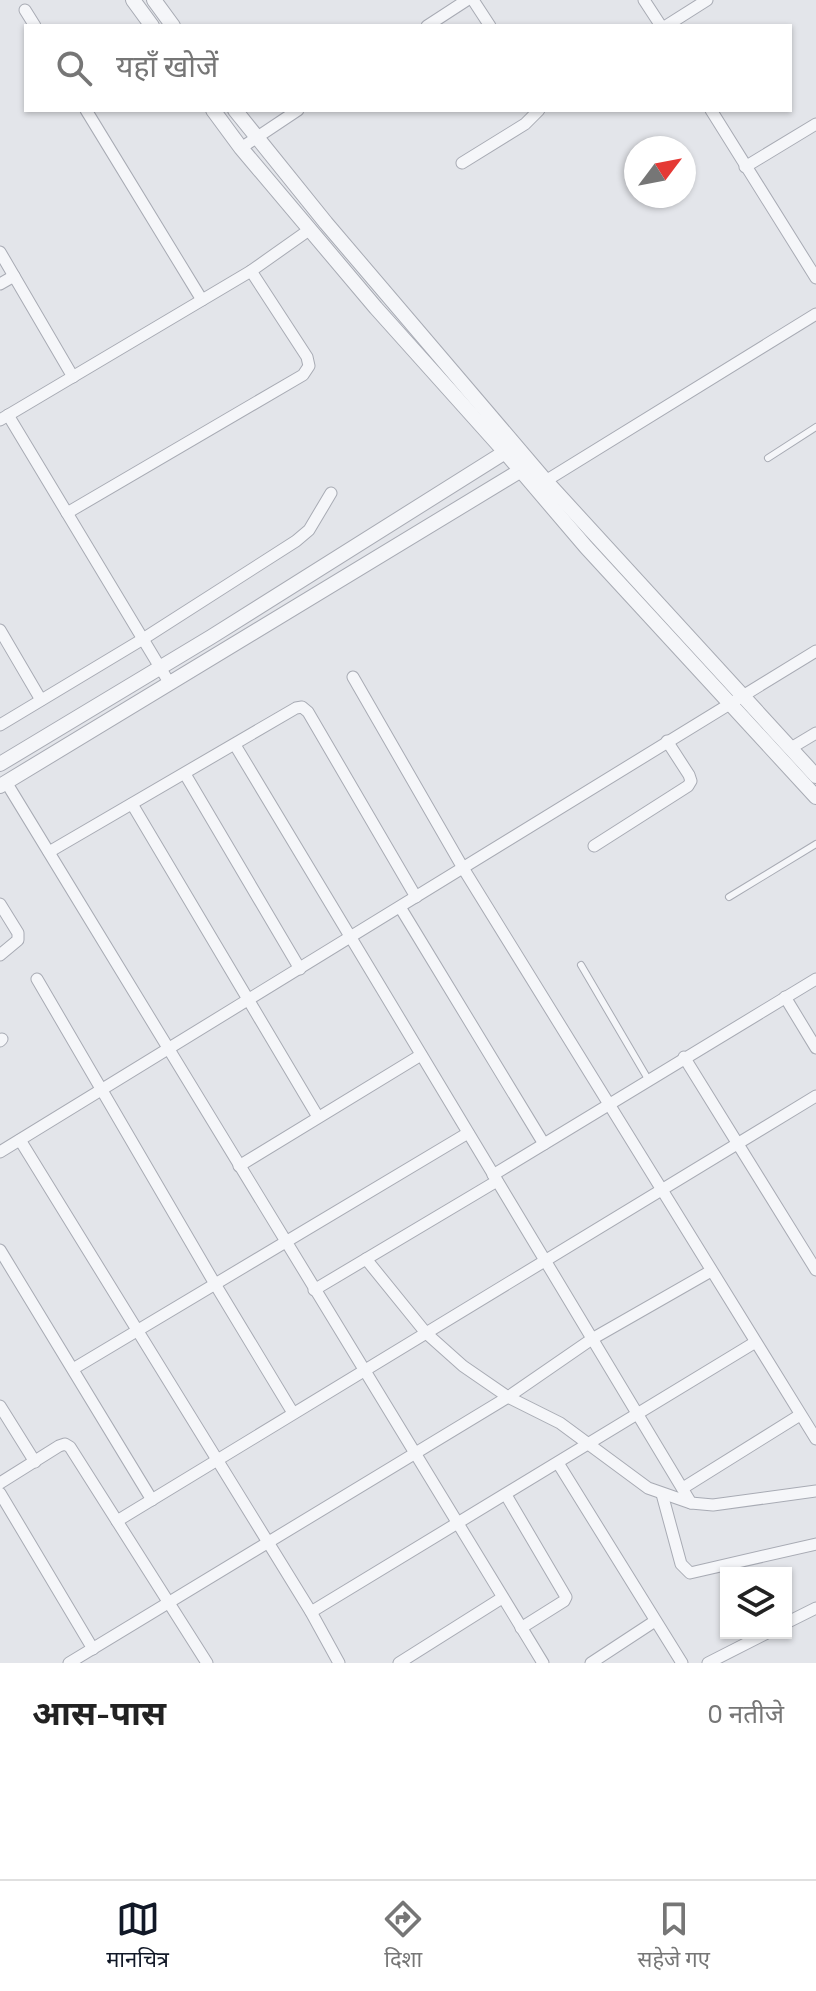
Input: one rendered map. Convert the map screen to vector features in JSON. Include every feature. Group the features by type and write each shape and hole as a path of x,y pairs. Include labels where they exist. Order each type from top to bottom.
{"street":[{"path":"133,0 151,24"},
{"path":"154,0 172,24"},
{"path":"430,24 467,0"},
{"path":"473,0 489,24"},
{"path":"644,0 662,24"},
{"path":"666,24 707,0"},
{"path":"25,10 34,24"},
{"path":"87,112 202,300"},
{"path":"214,112 309,230 511,449"},
{"path":"236,112 540,484 728,704 816,797"},
{"path":"241,148 295,112"},
{"path":"462,163 525,124 537,112"},
{"path":"712,112 816,278"},
{"path":"745,167 816,124"},
{"path":"170,684 67,513 4,418 251,271 309,230"},
{"path":"0,252 73,377"},
{"path":"67,513 303,375 309,366 307,357 251,271"},
{"path":"0,284 14,276"},
{"path":"540,484 816,314"},
{"path":"0,764 511,449"},
{"path":"526,467 3,784 49,852 543,1663"},
{"path":"540,484 816,776"},
{"path":"0,725 143,639 296,541 309,530 331,493"},
{"path":"0,630 41,700"},
{"path":"0,1152 816,651"},
{"path":"353,677 463,868 816,1439"},
{"path":"49,852 302,707 308,712 416,897"},
{"path":"791,748 816,733"},
{"path":"594,846 688,786 691,781 689,775 667,741"},
{"path":"235,745 691,1503"},
{"path":"185,774 300,969"},
{"path":"132,804 318,1117"},
{"path":"0,904 18,933 18,940 0,955"},
{"path":"400,907 544,1144"},
{"path":"37,979 293,1413"},
{"path":"314,1290 609,1103 816,979"},
{"path":"785,997 816,1048"},
{"path":"239,1166 421,1055"},
{"path":"684,1057 816,1270"},
{"path":"117,1521 816,1096"},
{"path":"73,1369 468,1133"},
{"path":"20,1140 218,1459 339,1663"},
{"path":"0,1250 152,1500"},
{"path":"366,1259 426,1333 463,1366 508,1397 560,1423 648,1488 691,1503 736,1504 816,1491"},
{"path":"69,1663 508,1397 592,1339 711,1271"},
{"path":"311,1612 754,1343"},
{"path":"0,1406 35,1462"},
{"path":"683,1488 800,1415"},
{"path":"0,1483 59,1446 65,1444 70,1447 207,1663"},
{"path":"558,1463 682,1663"},
{"path":"0,1493 93,1649"},
{"path":"662,1494 681,1564 690,1573 816,1544"},
{"path":"506,1495 566,1597 521,1628"},
{"path":"399,1663 502,1598"},
{"path":"792,1620 816,1608"},
{"path":"591,1663 655,1621"},
{"path":"708,1663 755,1639"}],"lane":[{"path":"768,458 816,427"},
{"path":"729,897 816,844"},
{"path":"581,965 648,1079"}]}
